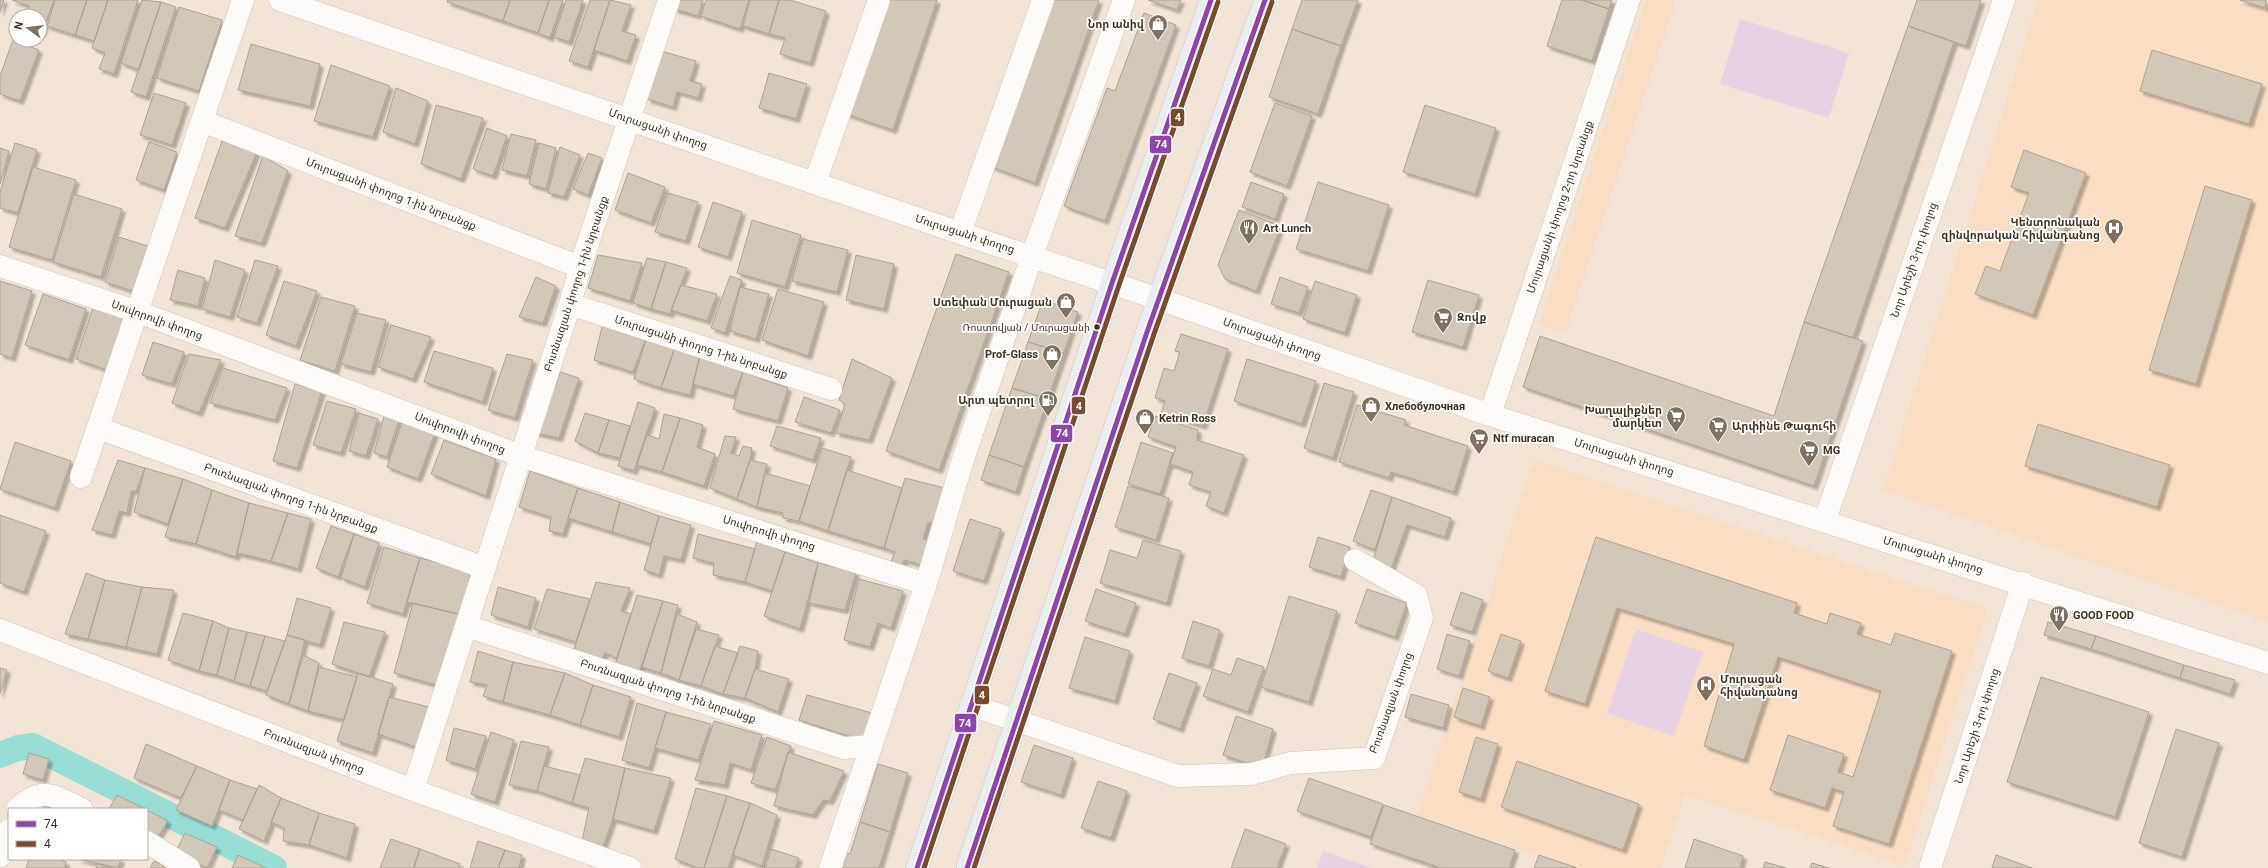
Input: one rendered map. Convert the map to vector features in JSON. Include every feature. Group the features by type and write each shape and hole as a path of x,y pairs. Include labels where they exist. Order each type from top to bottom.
{"main road":[{"path":"917,868 1112,283 1211,0"},
{"path":"967,868 1159,299 1265,0"}],"street":[{"path":"81,477 243,0"},
{"name":"Մուրացանի փողոց","path":"280,0 960,233 1159,299 1490,415 2023,583 2268,663"},
{"name":"Բուռնազյան փողոց 1-ին նրբանցք","path":"413,790 570,304 580,267 669,0"},
{"path":"815,183 879,0"},
{"path":"960,233 1043,0"},
{"path":"830,868 926,584 961,466 1032,256 1124,0"},
{"name":"Մուրացանի փողոց 2-րդ նրբանցք","path":"1490,415 1629,0"},
{"name":"Նոր Արեշի 3-րդ փողոց","path":"1825,520 2004,0"},
{"name":"Մուրացանի փողոց 1-ին նրբանցք","path":"202,121 580,267"},
{"name":"Սուվորովի փողոց","path":"0,266 138,312 521,456 926,584"},
{"name":"Մուրացանի փողոց 1-ին նրբանցք","path":"570,304 831,389"},
{"name":"Բուռնազյան փողոց 1-ին նրբանցք","path":"98,428 485,568"},
{"name":"Բուռնազյան փողոց","path":"971,704 1178,776 1252,774 1290,763 1374,758 1422,618 1416,595 1355,560"},
{"name":"Նոր Արեշի 3-րդ փողոց","path":"1930,868 2023,583"},
{"name":"Բուռնազյան փողոց 1-ին նրբանցք","path":"466,626 844,748 871,746"},
{"name":"Բուռնազյան փողոց","path":"0,630 413,790 630,868"},
{"path":"18,808 33,796 41,794 53,795 80,808"},
{"path":"0,856 8,833"},
{"path":"148,843 189,868"}],"shaded area":[{"path":"1646,0 1676,0 1565,333 1539,324"},
{"name":"Կենտրոնական զինվորական հիվանդանոց","path":"2038,0 2268,0 2268,622 1883,490"},
{"path":"1740,19 1849,53 1829,118 1720,84"},
{"name":"Մուրացան հիվանդանոց","path":"1534,460 1988,609 1904,866 1685,794 1661,868 1577,868 1417,815"},
{"path":"1636,629 1703,652 1674,736 1607,713"},
{"path":"1323,851 1372,868 1317,868"}],"building":[{"path":"0,0 4,0 0,12"},
{"path":"12,0 54,0 48,16 48,8 28,8 29,6"},
{"path":"55,0 87,0 75,35 48,26"},
{"path":"87,0 108,0 94,41 75,35"},
{"path":"108,0 138,0 114,74 99,69 105,53 92,48"},
{"path":"142,0 161,2 139,70 121,63"},
{"path":"448,0 510,0 503,21 447,2"},
{"path":"510,0 549,0 538,33 503,21"},
{"path":"549,0 563,0 550,38 538,33"},
{"path":"566,0 583,0 569,42 554,37"},
{"path":"590,0 610,0 588,67 569,61"},
{"path":"610,0 631,5 622,31 636,35 627,61 594,50"},
{"path":"677,0 703,0 698,16 674,9"},
{"path":"706,0 749,0 740,29 701,16"},
{"path":"750,0 779,0 769,34 743,26"},
{"path":"779,0 790,0 826,11 810,63 780,54 785,38 769,34"},
{"path":"885,0 937,0 893,130 846,114"},
{"path":"1045,0 1099,0 1035,183 987,165"},
{"path":"1148,0 1181,0 1177,10"},
{"path":"1302,0 1358,0 1341,46 1292,29"},
{"path":"1562,0 1582,0 1609,9 1592,61 1547,46"},
{"path":"1582,0 1612,0 1609,9"},
{"path":"1917,0 1981,0 1966,46 1908,26"},
{"path":"2240,0 2266,0 2265,8"},
{"path":"161,2 176,7 146,97 131,92"},
{"path":"179,7 222,20 199,91 157,78"},
{"path":"1144,13 1176,25 1105,221 1064,206 1107,88 1115,91"},
{"path":"1908,26 1954,42 1853,338 1804,322"},
{"path":"1292,29 1341,46 1318,114 1269,97"},
{"path":"251,44 320,64 310,106 238,90"},
{"path":"10,48 34,48 39,50 20,101 0,94 0,76"},
{"path":"2152,50 2262,84 2249,124 2140,91"},
{"path":"661,51 696,61 690,81 702,84 698,98 677,92 673,107 647,99"},
{"path":"331,65 390,86 373,137 314,121"},
{"path":"769,73 807,84 796,119 759,108"},
{"path":"396,88 428,101 415,144 383,132"},
{"path":"154,93 186,103 172,145 140,135"},
{"path":"1275,103 1312,116 1287,186 1250,172"},
{"path":"436,105 483,118 461,179 421,164"},
{"path":"1425,105 1496,128 1475,194 1403,172"},
{"path":"487,128 507,136 493,176 473,169"},
{"path":"511,134 536,140 527,176 502,170"},
{"path":"222,141 257,152 225,228 195,218"},
{"path":"149,142 177,152 164,190 136,180"},
{"path":"15,143 37,150 18,213 0,208 0,192"},
{"path":"539,143 556,148 546,189 529,184"},
{"path":"560,147 580,155 564,197 548,193"},
{"path":"0,148 9,151 0,184"},
{"path":"2024,150 2086,173 2033,315 1975,294 1986,266 2000,271 2029,193 2011,187"},
{"path":"588,153 602,158 588,195 573,189"},
{"path":"263,156 288,171 262,243 235,236"},
{"path":"33,167 76,180 52,260 9,247"},
{"path":"628,173 665,187 651,223 615,210"},
{"path":"1251,182 1284,194 1275,219 1242,207"},
{"path":"1318,182 1389,205 1368,271 1296,249"},
{"path":"2205,186 2252,200 2196,384 2149,370"},
{"path":"668,193 698,202 686,241 655,232"},
{"path":"74,194 122,209 101,277 53,262"},
{"path":"713,202 742,212 728,257 698,247"},
{"name":"Art Lunch","path":"1239,210 1281,226 1256,291 1225,279 1218,265"},
{"path":"752,220 801,235 785,287 737,273"},
{"path":"119,237 148,246 133,291 105,282"},
{"path":"803,239 848,250 837,292 792,281"},
{"path":"956,254 1009,272 939,470 886,451"},
{"path":"598,255 642,263 630,301 588,288"},
{"path":"856,255 894,264 884,309 846,300"},
{"path":"647,258 666,262 651,309 633,303"},
{"path":"215,260 245,270 230,317 202,309"},
{"path":"255,260 278,266 257,323 237,317"},
{"path":"666,262 687,268 670,314 651,309"},
{"path":"178,270 205,278 198,306 170,300"},
{"path":"730,276 742,280 725,333 711,328"},
{"path":"536,277 556,286 543,323 519,317"},
{"path":"1280,277 1308,287 1299,313 1271,304"},
{"path":"1428,280 1479,295 1463,347 1412,332"},
{"path":"0,281 32,291 12,358 0,354"},
{"path":"284,281 317,291 296,346 266,335"},
{"path":"1315,281 1357,295 1345,333 1303,319"},
{"path":"681,285 717,294 707,321 671,310"},
{"path":"740,287 769,294 756,339 730,331"},
{"path":"778,289 824,302 808,356 762,340"},
{"path":"43,294 86,309 69,360 25,345"},
{"path":"321,297 355,306 335,371 300,360"},
{"path":"1043,300 1078,312 1064,353 1028,342"},
{"path":"93,308 124,318 107,370 76,359"},
{"path":"357,313 386,320 371,372 341,364"},
{"path":"1804,322 1863,341 1814,486 1523,387 1540,336 1774,416"},
{"path":"603,323 647,336 633,372 594,360"},
{"path":"391,325 431,337 413,379 378,367"},
{"path":"1181,334 1228,349 1203,426 1161,413 1165,401 1155,398 1164,368 1174,371 1180,352 1175,351"},
{"path":"647,336 675,347 661,388 634,379"},
{"path":"153,342 184,352 172,384 142,375"},
{"path":"1028,342 1064,353 1048,399 1012,388"},
{"path":"675,347 700,356 690,395 661,388"},
{"path":"434,351 493,368 483,402 424,382"},
{"path":"189,354 221,360 199,413 172,403"},
{"path":"507,354 533,360 515,418 488,410"},
{"path":"700,356 743,372 733,396 693,384"},
{"path":"852,359 892,378 869,440 836,433 845,404 839,400"},
{"path":"1247,359 1316,381 1302,424 1234,401"},
{"path":"223,368 287,388 275,420 210,403"},
{"path":"560,372 579,378 559,438 532,432 546,385 555,388"},
{"path":"743,372 788,388 778,421 733,409"},
{"path":"1324,383 1354,392 1333,458 1304,448"},
{"path":"295,384 322,391 297,468 273,461"},
{"path":"1012,388 1048,399 1024,467 989,455"},
{"path":"804,397 840,410 831,433 795,422"},
{"path":"327,401 356,409 341,453 313,445"},
{"path":"638,402 655,408 634,471 618,466"},
{"path":"1357,405 1406,420 1404,425 1468,446 1454,492 1391,472 1389,478 1339,462"},
{"path":"359,413 378,419 366,456 349,451"},
{"path":"385,413 400,417 387,457 374,453"},
{"path":"585,413 609,420 598,453 575,441"},
{"path":"664,414 680,418 662,472 637,465 647,435 659,439"},
{"path":"1155,416 1198,430 1197,440 1244,455 1224,513 1206,506 1211,492 1189,485 1193,472 1170,464 1176,447 1148,437"},
{"path":"680,418 703,425 697,447 715,454 704,486 662,472"},
{"path":"609,420 630,426 620,458 598,453"},
{"path":"402,422 435,433 418,479 387,467"},
{"path":"2038,424 2170,465 2157,507 2025,466"},
{"path":"777,426 821,438 813,460 770,446"},
{"path":"725,436 736,437 731,453 739,456 743,446 752,448 750,460 737,499 710,488"},
{"path":"444,440 496,459 486,496 431,474"},
{"path":"15,442 71,461 55,508 0,489"},
{"path":"1141,442 1173,453 1160,494 1128,484"},
{"path":"822,448 851,457 828,531 799,521"},
{"path":"989,455 1024,467 1016,492 981,480"},
{"path":"118,460 145,468 136,491 131,491 127,513 119,511 112,535 92,530"},
{"path":"750,460 767,464 757,507 737,499"},
{"path":"145,468 183,479 168,524 134,512"},
{"path":"847,470 902,488 884,548 828,531"},
{"path":"530,471 578,488 563,534 549,531 551,517 519,507"},
{"path":"765,473 810,486 799,521 783,518 783,513 757,507"},
{"path":"905,478 949,489 939,525 928,522 923,539 933,542 925,566 904,560 902,567 890,564 895,552 884,548"},
{"path":"183,479 212,490 196,544 165,537"},
{"path":"1128,486 1169,498 1156,540 1115,527"},
{"path":"578,488 620,502 612,532 568,518"},
{"path":"212,490 249,503 236,557 196,544"},
{"path":"1371,490 1392,497 1375,550 1353,541"},
{"path":"1392,497 1451,518 1445,537 1407,525 1391,569 1372,564"},
{"path":"620,502 659,516 651,544 612,532"},
{"path":"249,503 288,513 271,561 237,553"},
{"path":"288,513 311,519 298,569 271,561"},
{"path":"0,515 46,531 24,592 0,583"},
{"path":"659,516 691,525 681,560 664,556 659,575 644,570"},
{"path":"970,519 1001,529 984,581 953,571"},
{"path":"331,526 354,534 338,577 316,568"},
{"path":"354,534 379,543 365,587 341,578"},
{"path":"698,534 755,549 745,582 713,575 714,563 693,558"},
{"path":"1318,537 1350,547 1341,577 1309,567"},
{"path":"1596,537 1797,603 1794,613 1827,624 1830,613 1861,623 1857,634 1891,645 1895,633 1952,651 1889,844 1833,826 1844,792 1832,788 1825,808 1770,790 1788,735 1844,754 1838,772 1853,777 1881,691 1778,657 1744,760 1704,746 1734,644 1617,608 1585,704 1545,691"},
{"path":"1143,540 1181,551 1167,603 1100,583 1110,550 1137,558"},
{"path":"757,541 785,552 772,591 745,582"},
{"path":"384,547 420,558 403,614 367,603"},
{"path":"785,552 818,563 800,629 764,616"},
{"path":"420,558 471,571 462,615 407,602"},
{"path":"818,563 856,572 845,610 809,603"},
{"path":"86,573 105,580 88,639 65,634"},
{"path":"859,579 903,591 891,628 878,623 870,647 844,640"},
{"path":"105,580 142,587 126,647 88,639"},
{"path":"596,582 630,588 621,611 631,614 617,658 605,653 600,662 573,652"},
{"path":"142,587 174,590 157,654 126,647"},
{"path":"498,587 536,598 528,627 491,615"},
{"path":"547,589 590,599 576,642 534,629"},
{"path":"1096,589 1136,603 1125,634 1085,621"},
{"path":"1367,589 1407,603 1395,637 1355,623"},
{"path":"1461,592 1483,600 1472,632 1450,625"},
{"path":"637,595 663,601 639,673 615,665"},
{"path":"1289,596 1337,611 1309,702 1261,687"},
{"path":"297,598 331,608 320,645 287,635"},
{"path":"663,601 678,605 661,673 642,667"},
{"path":"413,603 462,615 443,687 394,673"},
{"path":"183,613 213,621 199,671 168,660"},
{"path":"677,614 697,622 679,680 661,673"},
{"path":"213,621 229,628 217,675 199,671"},
{"path":"1193,621 1220,630 1209,666 1182,658"},
{"path":"344,622 385,632 369,677 332,664"},
{"path":"2048,622 2096,636 2091,649 2044,635"},
{"path":"229,628 247,632 234,681 217,675"},
{"path":"696,629 719,635 701,686 679,680"},
{"path":"247,632 265,636 250,686 234,681"},
{"path":"1447,634 1470,641 1459,676 1437,669"},
{"path":"1501,634 1521,641 1508,678 1488,671"},
{"path":"287,635 305,640 289,704 266,695"},
{"path":"265,636 285,641 267,691 250,686"},
{"path":"2096,636 2184,665 2180,678 2091,649"},
{"path":"1085,637 1130,651 1115,701 1069,688"},
{"path":"715,646 738,653 723,694 701,686"},
{"path":"740,646 758,651 755,669 745,698 723,694"},
{"path":"478,651 513,662 503,702 483,696 487,685 470,682"},
{"path":"303,655 319,663 308,711 289,704"},
{"path":"1237,658 1264,667 1248,712 1203,696 1213,669 1231,675"},
{"path":"513,662 565,673 550,715 503,702"},
{"path":"2184,665 2235,680 2230,694 2180,678"},
{"path":"319,667 357,677 344,720 308,711"},
{"path":"0,668 7,670 0,694"},
{"path":"755,669 789,679 778,712 745,698"},
{"path":"358,673 393,684 373,753 337,741"},
{"path":"565,673 593,685 580,725 550,715"},
{"path":"1169,673 1197,683 1180,729 1153,719"},
{"path":"2041,677 2149,712 2115,817 2007,782"},
{"path":"593,685 631,697 619,737 580,725"},
{"path":"1463,688 1490,697 1481,726 1454,717"},
{"path":"1411,694 1449,705 1443,728 1405,717"},
{"path":"807,695 872,713 862,740 799,720"},
{"path":"389,697 429,707 419,748 378,734"},
{"path":"637,703 666,712 649,768 622,760"},
{"path":"666,712 711,724 698,760 655,748"},
{"path":"1236,716 1273,729 1262,768 1223,755"},
{"path":"714,721 762,735 751,770 730,763 725,785 695,780"},
{"path":"454,728 486,736 475,769 446,760"},
{"path":"2176,729 2219,743 2182,857 2139,843"},
{"path":"491,732 514,740 495,802 471,794"},
{"path":"767,737 791,746 775,790 751,783"},
{"path":"1476,737 1498,744 1481,799 1459,792"},
{"path":"521,741 549,747 537,791 509,785"},
{"path":"146,744 197,766 181,798 134,778"},
{"path":"1034,745 1073,758 1061,795 1021,782"},
{"path":"788,752 844,771 830,801 823,800 813,815 774,806"},
{"path":"29,753 49,759 43,780 23,774"},
{"path":"585,758 625,768 613,819 603,847 582,841 589,808 572,803"},
{"path":"1517,761 1639,804 1623,850 1501,807"},
{"path":"878,764 908,773 890,832 860,822"},
{"path":"197,766 230,780 212,826 176,810"},
{"path":"544,766 580,775 572,803 537,791"},
{"path":"625,768 671,778 654,831 613,819"},
{"path":"1309,778 1383,804 1371,837 1297,811"},
{"path":"230,780 257,789 243,820 219,810"},
{"path":"1098,781 1127,791 1111,838 1081,828"},
{"path":"259,785 281,798 264,841 239,829"},
{"path":"696,788 727,796 704,868 698,868 675,859"},
{"path":"117,795 143,808 110,808"},
{"path":"727,796 750,803 728,868 704,868"},
{"path":"281,798 319,813 309,845 283,841 284,828 271,822"},
{"path":"750,803 777,815 762,866 733,855"},
{"path":"1384,805 1515,850 1509,868 1441,868 1370,844"},
{"path":"148,811 168,821 156,840 148,836"},
{"path":"319,813 355,824 347,858 309,845"},
{"path":"860,822 890,832 879,868 836,868 842,851 850,854"},
{"path":"1245,829 1286,844 1277,868 1231,868"},
{"path":"185,833 217,847 207,868 175,853"},
{"path":"391,839 420,849 413,868 380,868"},
{"path":"1694,839 1743,856 1740,868 1685,868"},
{"path":"478,841 505,850 498,868 470,868"},
{"path":"420,849 460,864 458,868 414,868"},
{"path":"771,849 799,858 795,868 765,868"},
{"path":"505,850 522,855 519,868 498,868"},
{"path":"238,855 266,868 232,868"},
{"path":"1539,855 1577,868 1534,868"},
{"path":"1996,855 2032,868 1992,868"},
{"path":"29,860 61,860 66,862 65,868 26,868"},
{"path":"82,860 121,860 118,868"},
{"path":"154,861 170,868 150,868"},
{"path":"1765,862 1786,868 1763,868"},
{"path":"1812,863 1829,868 1810,868"},
{"path":"98,864 111,868 96,868"}],"waterway":[{"path":"0,755 18,748 33,746 274,868"}],"transit line":[{"name":"74","path":"917,868 1112,283 1211,0"},
{"name":"74","path":"967,868 1147,332 1265,0"},
{"name":"4","path":"924,868 1119,285 1218,2"},
{"name":"4","path":"974,868 1154,334 1272,2"}],"place":[{"name":"Նոր անիվ","path":"1158,41"},
{"name":"Art Lunch","path":"1249,245"},
{"name":"Կենտրոնական զինվորական հիվանդանոց","path":"2114,245"},
{"name":"Ստեփան Մուրացան","path":"1066,319"},
{"name":"Ռոստովյան / Մուրացանի","path":"1097,327"},
{"name":"Զովք","path":"1443,334"},
{"name":"Prof-Glass","path":"1052,371"},
{"name":"Արտ պետրոլ","path":"1048,417"},
{"name":"Хлебобулочная","path":"1371,423"},
{"name":"Խաղալիքներ մարկետ","path":"1676,433"},
{"name":"Ketrin Ross","path":"1145,435"},
{"name":"Արփինե Թագուհի","path":"1718,443"},
{"name":"Ntf muracan","path":"1479,455"},
{"name":"MG","path":"1809,467"},
{"name":"GOOD FOOD","path":"2059,632"},
{"name":"Մուրացան հիվանդանոց","path":"1706,702"}]}
